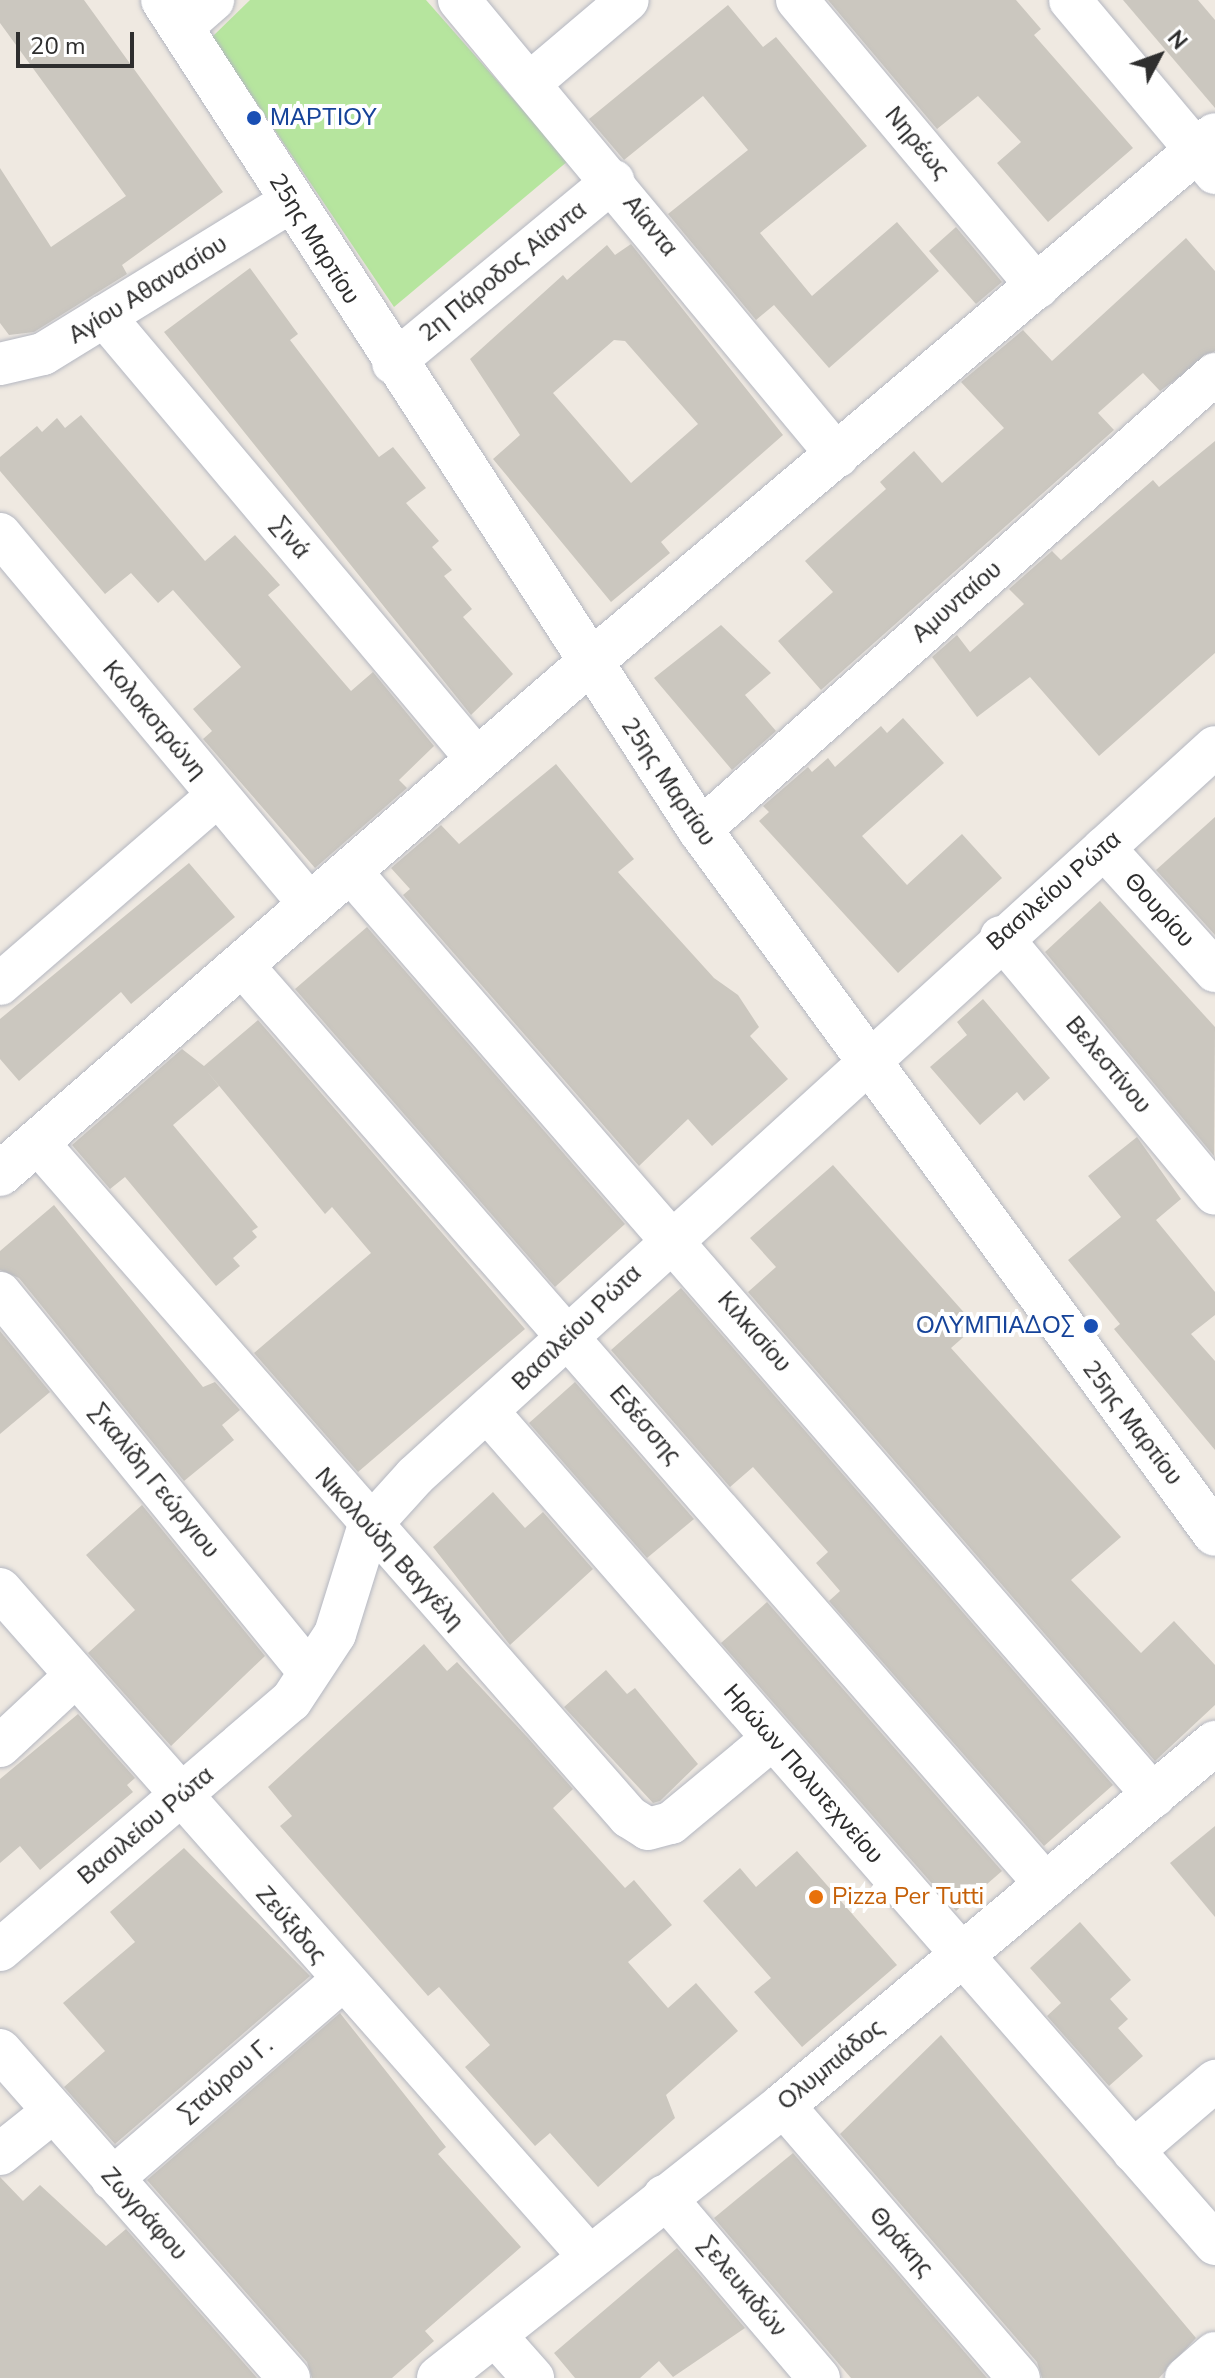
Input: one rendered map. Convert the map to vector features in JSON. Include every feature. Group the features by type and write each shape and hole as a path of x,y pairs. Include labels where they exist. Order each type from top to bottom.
{"street":[{"path":"172,14 213,0"},
{"name":"Αίαντα","path":"459,0 613,181 838,456"},
{"path":"530,83 628,0"},
{"name":"Νηρέως","path":"797,0 1038,287"},
{"path":"0,1174 588,664 1038,287 1209,153 1070,0"},
{"name":"25ης Μαρτίου","path":"172,14 393,363 588,664 700,830 864,1062 1215,1534"},
{"name":"2η Πάροδος Αίαντα","path":"393,363 613,181"},
{"name":"Αγίου Αθανασίου","path":"0,364 43,354 290,202"},
{"name":"Σινά","path":"104,316 477,759"},
{"name":"Αμυνταίου","path":"700,830 1215,374"},
{"name":"Κολοκοτρώνη","path":"0,534 310,905"},
{"name":"Βασιλείου Ρώτα","path":"0,1950 291,1701 307,1670 335,1634 368,1528 672,1237 1215,747"},
{"path":"0,984 217,796"},
{"name":"Θουρίου","path":"1104,848 1215,971"},
{"name":"Κιλκισίου","path":"350,871 672,1237 1154,1796"},
{"name":"Βελεστίνου","path":"1001,937 1215,1194"},
{"name":"Εδέσσης","path":"242,965 1047,1886"},
{"name":"Νικολούδη Βαγγέλη","path":"37,1142 368,1528 629,1817 648,1829 681,1817 772,1739"},
{"name":"Σκαλίδη Γεώργιου","path":"0,1293 307,1670"},
{"name":"Ηρώων Πολυτεχνείου","path":"488,1412 1215,2244"},
{"name":"Ζεύξιδος","path":"0,1589 340,1982 588,2255"},
{"path":"0,1746 74,1677"},
{"name":"Ολυμπιάδος","path":"439,2378 588,2255 783,2105 1215,1743"},
{"name":"Σταύρου Γ.","path":"112,2179 340,1982"},
{"name":"Ζωγράφου","path":"0,2050 289,2378"},
{"path":"1133,2151 1215,2081"},
{"name":"Θράκης","path":"783,2105 1019,2378"},
{"path":"0,2154 54,2111"},
{"name":"Σελευκιδών","path":"664,2196 819,2378"},
{"path":"494,2334 533,2378"},
{"path":"1186,2378 1215,2353"}],"green space":[{"path":"250,0 426,0 568,161 394,307 212,37"}],"building":[{"path":"0,0 84,0 223,192 122,265 127,274 34,332 9,335 0,323 0,168 51,247 126,196 0,23"},
{"path":"828,0 1016,0 1041,29 1034,35 1133,148 1048,222 997,163 1021,142 978,96 937,129"},
{"path":"1123,0 1198,0 1215,20 1215,108"},
{"path":"728,5 763,47 776,37 867,146 760,233 812,296 897,222 939,271 829,368 774,305 756,320 668,214 748,150 703,96 624,160 589,119"},
{"path":"956,227 1002,282 976,304 929,251"},
{"path":"1186,238 1215,271 1215,351 1160,391 1143,373 1098,413 1114,430 821,690 778,641 833,592 805,561 886,489 880,482 914,451 942,483 1004,428 961,382 1023,330 1052,361"},
{"path":"631,244 783,435 661,542 670,553 611,602 493,459 520,435 470,359 563,275 567,280 607,245 615,255","holes":["614,340 625,341 698,424 631,483 553,393"]},
{"path":"250,268 298,334 290,340 379,457 393,447 426,488 406,503 439,541 432,547 452,570 444,576 472,609 463,617 513,674 471,715 164,332"},
{"path":"81,415 205,561 235,535 280,585 268,595 351,691 373,672 434,746 399,780 407,788 315,868 203,739 212,731 193,709 241,667 173,590 158,603 131,573 105,594 0,471 0,457 37,426 42,432 57,418 65,428"},
{"path":"1215,441 1215,653 1099,756 1030,677 977,717 932,657 957,635 970,652 1024,604 1009,589 1052,551 1061,560 1153,480 1159,487"},
{"path":"721,625 771,673 745,695 776,731 732,770 654,678"},
{"path":"903,718 944,763 862,836 907,885 962,834 1002,878 898,973 759,821 769,812 763,806 808,767 812,772 828,758 835,767 881,726 887,733"},
{"path":"556,764 634,859 618,872 714,978 738,995 759,1027 750,1036 788,1079 712,1146 688,1119 639,1166 403,895 410,889 391,868 441,825 459,844"},
{"path":"1215,817 1215,935 1156,870"},
{"path":"189,863 235,917 131,1004 121,992 19,1081 0,1059 0,1019"},
{"path":"1100,901 1215,1027 1214,1156 1045,952"},
{"path":"367,927 625,1224 555,1287 295,989"},
{"path":"983,999 1050,1078 1024,1101 1017,1092 980,1125 930,1067 967,1035 957,1022"},
{"path":"258,1020 525,1329 358,1472 254,1353 371,1253 332,1207 325,1214 206,1070 219,1086 173,1125 258,1227 252,1231 257,1237 233,1258 240,1266 216,1286 125,1177 110,1189 72,1145 182,1049 204,1066"},
{"path":"1137,1137 1181,1199 1156,1220 1215,1292 1215,1315 1191,1334 1215,1361 1215,1450 1114,1329 1120,1324 1068,1260 1121,1217 1088,1176"},
{"path":"833,1165 976,1326 951,1348 1121,1537 1071,1580 1141,1653 1174,1621 1215,1665 1215,1705 1155,1761 748,1292 776,1267 750,1238"},
{"path":"54,1205 203,1387 215,1382 240,1410 222,1425 234,1440 184,1481 19,1278 0,1270 0,1251"},
{"path":"681,1288 1113,1785 1044,1846 829,1601 840,1591 816,1563 828,1552 753,1467 730,1487 611,1350"},
{"path":"0,1331 50,1392 0,1434"},
{"path":"575,1382 694,1519 647,1558 529,1423"},
{"path":"493,1492 525,1528 543,1512 593,1569 510,1645 433,1547"},
{"path":"142,1505 265,1656 171,1746 88,1653 135,1610 86,1555"},
{"path":"767,1602 1002,1871 956,1911 721,1643"},
{"path":"424,1644 447,1671 457,1662 528,1738 573,1789 553,1808 625,1888 634,1880 672,1925 628,1962 668,2008 696,1983 738,2031 666,2095 675,2118 598,2187 550,2133 535,2146 465,2067 490,2045 439,1987 428,1996 280,1826 292,1816 268,1787"},
{"path":"606,1670 627,1694 635,1688 698,1764 660,1801 653,1803 564,1707"},
{"path":"78,1714 135,1778 127,1785 133,1792 40,1870 20,1846 0,1863 0,1779"},
{"path":"1215,1826 1215,1917 1170,1863"},
{"path":"184,1848 310,1976 115,2144 64,2087 105,2051 63,2003 135,1942 110,1912"},
{"path":"797,1851 897,1965 802,2047 754,1992 771,1978 703,1901 740,1868 756,1887"},
{"path":"1080,1922 1131,1980 1110,1999 1128,2019 1118,2028 1143,2056 1109,2086 1047,2016 1061,2003 1030,1968"},
{"path":"340,2013 446,2147 438,2154 521,2247 425,2331 434,2341 392,2378 312,2378 307,2362 147,2180"},
{"path":"941,2035 1196,2338 1159,2378 1042,2378 1037,2362 840,2134"},
{"path":"793,2153 987,2378 851,2378 714,2218"},
{"path":"0,2177 23,2201 40,2185 106,2246 126,2229 257,2378 0,2378"},
{"path":"677,2248 745,2328 673,2377 659,2361 640,2378 575,2378 554,2353"}],"place":[{"name":"ΜΑΡΤΙΟΥ","path":"254,118"},
{"name":"ΟΛΥΜΠΙΑΔΟΣ","path":"1091,1326"},
{"name":"Pizza Per Tutti","path":"816,1897"}]}
